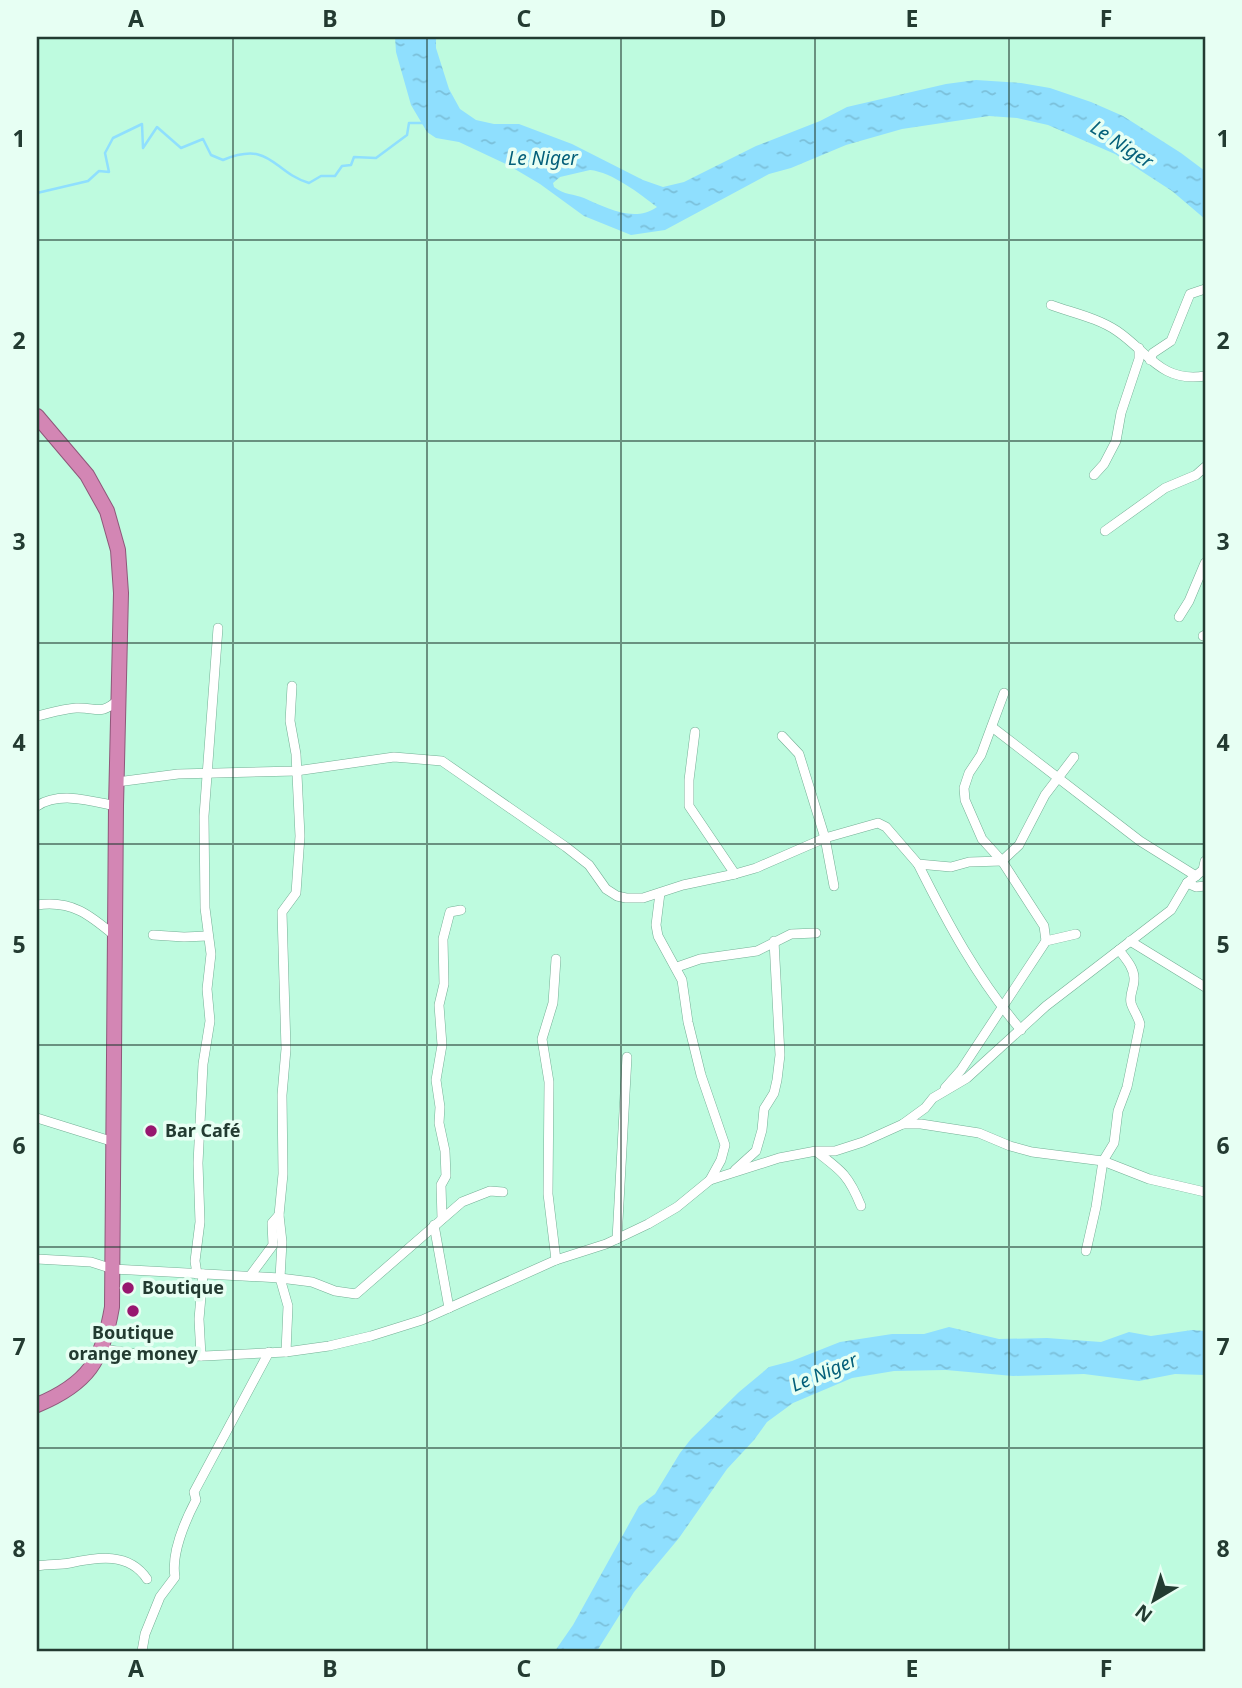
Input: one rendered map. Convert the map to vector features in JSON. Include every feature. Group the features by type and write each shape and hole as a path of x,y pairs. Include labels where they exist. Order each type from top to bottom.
{"highway":[{"path":"37,416 87,475 107,511 118,550 121,593 116,806 112,1307 103,1349 85,1374 56,1397 37,1405"}],"street":[{"path":"1150,360 1153,353 1171,341 1190,294 1205,289"},
{"path":"1051,305 1117,330 1170,374 1205,376"},
{"path":"1094,475 1104,464 1116,441 1121,412 1139,359 1139,348"},
{"path":"1105,531 1165,488 1196,475 1205,467"},
{"path":"1179,617 1189,601 1205,562"},
{"path":"201,1356 200,1274 195,1261 200,1222 198,1163 204,1064 210,1021 207,989 211,954 207,936 204,816 218,628"},
{"path":"286,1352 288,1306 280,1278 282,1242 279,1215 283,1174 282,1095 286,1049 282,912 296,893 300,836 296,754 290,721 292,686"},
{"path":"710,1180 779,1158 816,1151 835,1151 863,1142 902,1124 925,1108 961,1070 1046,941 1044,926 1002,861 982,839 965,800 964,788 969,773 981,755 1004,693"},
{"path":"37,716 65,709 106,710 118,701"},
{"path":"992,727 1140,841 1196,876"},
{"path":"695,732 689,780 689,806 736,874"},
{"path":"782,736 799,754 825,838 834,886"},
{"path":"117,782 178,774 296,771 394,757 442,761 566,846 589,865 606,889 617,896 643,898 683,884 756,868 825,838 878,823 886,827 918,864 949,926 1002,1008 1021,1030"},
{"path":"918,864 951,867 969,862 1002,861 1019,845 1045,795 1074,757"},
{"path":"40,801 75,798 116,806"},
{"path":"933,1098 967,1077 1046,1006 1171,910 1187,883 1203,870 1205,861"},
{"path":"1187,883 1196,887 1205,886"},
{"path":"103,1349 156,1357 286,1352 371,1336 422,1320 556,1260 617,1239 677,1207 710,1180 722,1160 725,1145 701,1075 688,1021 682,980 658,936 656,925 660,893"},
{"path":"37,905 66,905 88,913 115,936"},
{"path":"449,1308 438,1222 441,1185 446,1175 436,1080 442,1045 439,1005 444,984 443,939 450,912 461,911"},
{"path":"677,967 700,959 757,951 791,934 816,933"},
{"path":"1046,941 1076,934"},
{"path":"153,935 207,936"},
{"path":"732,1173 756,1151 764,1109 774,1093 777,1080 780,1055 774,941"},
{"path":"1130,942 1205,986"},
{"path":"1086,1251 1103,1161 1114,1143 1118,1111 1127,1087 1140,1024 1131,1006 1130,996 1134,980 1132,968 1119,950"},
{"path":"556,959 553,1003 542,1039 549,1082 548,1194 556,1260"},
{"path":"617,1239 627,1057"},
{"path":"37,1118 114,1142"},
{"path":"902,1124 979,1133 1032,1152 1103,1161 1149,1179 1205,1192"},
{"path":"816,1151 841,1170 852,1184 861,1206"},
{"path":"37,1259 91,1262 113,1269 280,1278 312,1282 335,1291 356,1294 462,1202 490,1191 503,1192"},
{"path":"250,1276 273,1245 272,1223 279,1215"},
{"path":"142,1651 145,1634 160,1597 175,1577 175,1553 196,1500 194,1492 269,1352"},
{"path":"37,1566 98,1558 124,1560 138,1566 147,1579"}],"water":[{"name":"Le Niger","path":"395,37 436,37 436,48 449,89 460,109 476,120 494,124 519,124 572,144 643,180 663,187 684,182 756,146 820,121 847,107 946,84 976,80 1050,88 1123,116 1205,171 1205,219 1172,191 1115,154 1048,125 1017,118 989,116 902,129 846,145 791,168 769,174 665,230 631,235 584,216 508,165 459,142 436,138 427,132 411,105 396,52","holes":["590,170 625,184 657,207 648,212 630,214 554,187 553,183 560,177"]},
{"name":"Le Niger","path":"949,1327 999,1339 1047,1338 1101,1342 1129,1332 1151,1336 1192,1330 1205,1331 1205,1375 1175,1374 1139,1381 1084,1374 1013,1376 946,1370 894,1371 852,1378 793,1403 767,1422 727,1469 679,1538 634,1592 597,1651 555,1651 573,1625 639,1506 655,1494 691,1439 769,1367 840,1342 892,1334 924,1334"}],"waterway":[{"path":"37,193 88,181 99,171 109,172 105,153 113,138 142,124 143,148 157,127 181,148 203,139 211,155 223,160 239,155 262,156 309,183 321,176 335,176 342,166 351,165 354,157 376,158 407,135 409,123 424,123"}],"place":[{"name":"Bar Café","path":"151,1131"},
{"name":"Boutique","path":"128,1288"},
{"name":"Boutique orange money","path":"133,1311"}]}
